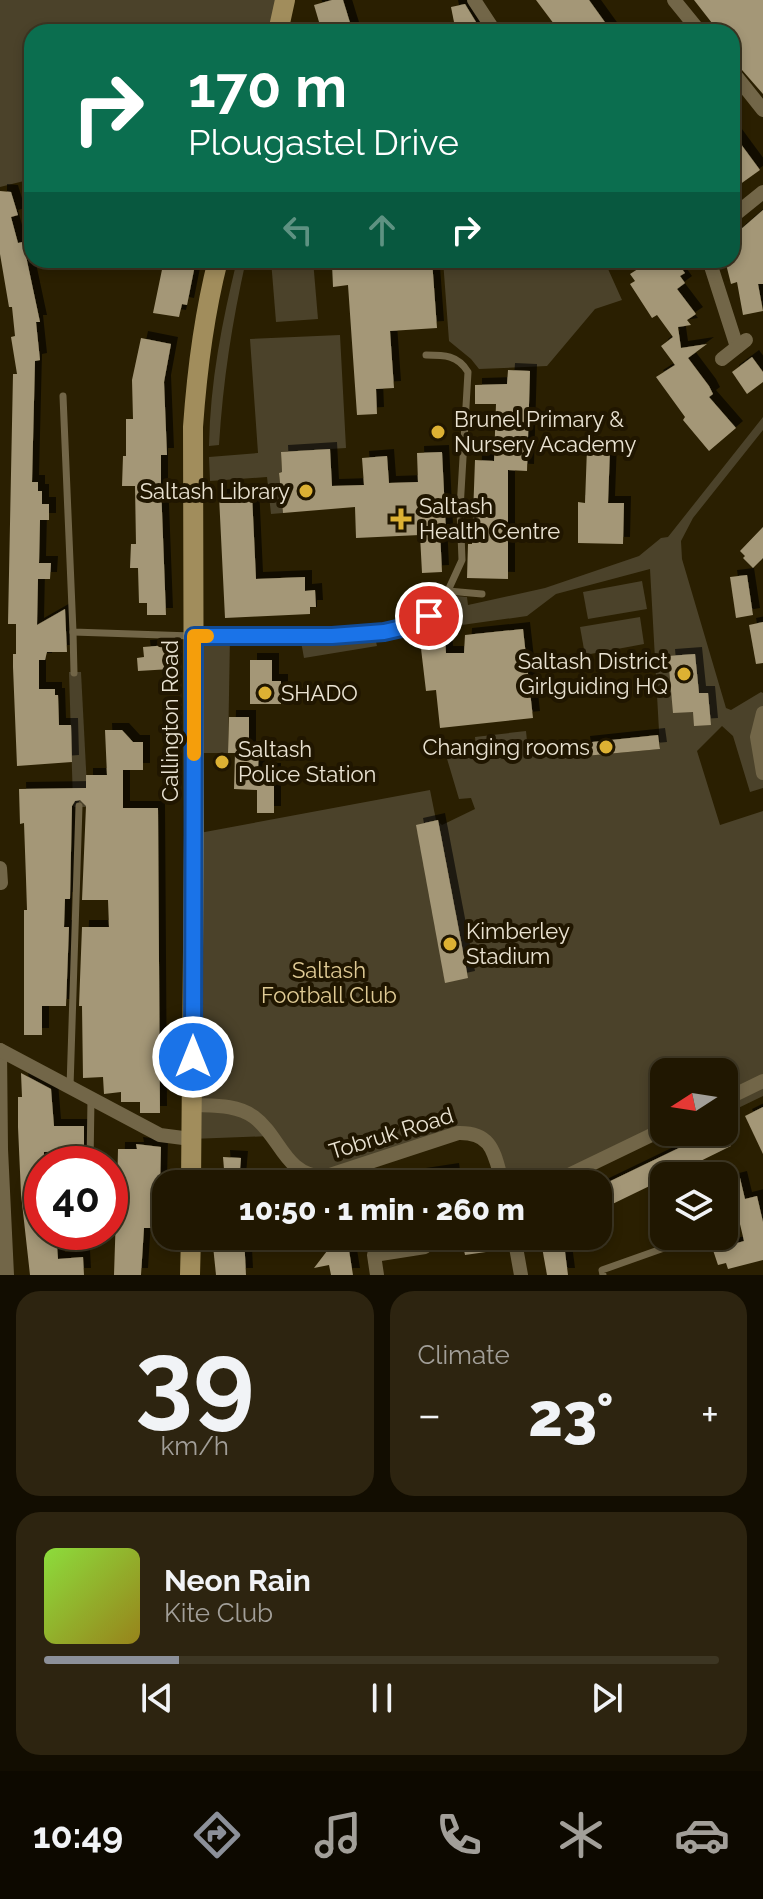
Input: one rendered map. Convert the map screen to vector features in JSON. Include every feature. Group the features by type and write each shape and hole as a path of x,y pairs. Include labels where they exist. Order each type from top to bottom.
{"street":[{"path":"280,24 285,0"},
{"path":"474,0 490,24"},
{"path":"674,0 694,24"},
{"path":"740,81 763,110"},
{"path":"740,211 763,192"},
{"name":"Callington Road","path":"191,1170 193,427 204,320 216,268"},
{"path":"712,268 742,343 722,359"},
{"path":"194,636 332,636 384,632 406,627 429,616"},
{"path":"763,713 757,737 763,773"},
{"path":"0,868 4,883"},
{"path":"7,1275 0,1050 160,1135 191,1139"},
{"path":"738,1093 763,1081"},
{"name":"Tobruk Road","path":"192,1105 235,1107 255,1117 291,1164 300,1170"},
{"name":"Tobruk Road","path":"345,1170 458,1133 474,1132 487,1141 498,1170"},
{"path":"579,1170 650,1136"},
{"path":"190,1275 191,1250"},
{"path":"377,1275 374,1255 406,1250"},
{"path":"517,1250 521,1275"}],"lane":[{"path":"426,355 448,355 463,363 468,372 460,509 462,560 448,591 429,616"},
{"path":"63,396 74,673"},
{"path":"448,591 482,594"},
{"path":"73,632 194,636"},
{"path":"70,1087 79,806"},
{"path":"90,1146 91,1099"},
{"path":"603,1275 602,1270 658,1250"}],"green space":[{"path":"0,0 285,0 280,24 24,24 24,181 0,187"},
{"path":"235,268 244,268 229,352 219,445 209,446 212,399"},
{"path":"272,268 314,268 318,319 276,322"},
{"path":"444,268 608,268 622,300 595,309 547,366 479,369 449,341"},
{"path":"340,335 346,448 281,452 282,472 279,473 283,513 271,514 267,477 210,481 209,457 258,453 250,339"},
{"name":"Saltash Football Club","path":"763,417 763,430 693,518 681,541 682,559 726,708 731,710 763,693 763,788 750,792 733,736 722,726 697,751 720,825 763,811 763,1096 738,1108 738,1058 650,1058 650,1136 579,1170 499,1170 494,1155 474,1132 332,1170 303,1170 271,1136 191,1139 194,834 430,790 436,820 442,825 475,809 471,798 459,799 445,752 476,747 475,737 526,731 528,751 583,743 585,756 660,749 650,569 556,594 527,616 426,630 423,619 446,595 467,597 468,605 545,588 639,556 661,538 668,537"},
{"path":"642,581 647,609 588,619 583,592"},
{"path":"640,617 644,644 585,655 580,627"},
{"path":"374,633 377,646 304,658 300,636"},
{"path":"194,636 230,636 228,753 194,753"},
{"path":"69,672 81,672 88,807 74,807 73,803"}],"building":[{"path":"343,0 350,24 320,24 314,5"},
{"path":"536,0 589,0 606,24 554,24"},
{"path":"694,0 763,0 763,94 740,68 740,24 713,24"},
{"path":"465,4 477,24 454,24 451,7"},
{"path":"740,143 760,170 740,184"},
{"path":"0,191 11,192 18,215 11,217 18,243 24,242 24,268 29,268 40,322 36,322 40,360 35,361 32,482 38,482 42,504 49,504 49,520 40,520 39,563 51,563 50,579 38,579 37,625 65,609 67,652 47,652 45,660 39,660 39,689 55,689 55,695 58,695 59,725 71,725 72,762 17,766 13,667 16,624 8,624 13,374 17,374 11,337 15,336 12,307 9,307 0,254"},
{"path":"763,210 763,284 758,284 763,311 743,315 737,282 731,284 727,268 740,268 740,230"},
{"path":"162,268 194,270 187,305 182,304 179,317 153,313"},
{"path":"332,268 433,268 437,328 390,331 394,388 376,389 377,414 357,415 348,285 333,287"},
{"path":"639,268 681,268 685,273 680,276 685,283 677,289 696,314 687,320 691,325 678,327 681,348 707,344 688,358 709,386 713,394 709,397 736,428 709,451 683,420 685,417 656,377 675,365 661,346 673,337 657,315 652,318 630,284 635,281 630,274"},
{"path":"141,338 171,344 164,382 167,455 161,455 166,615 147,615 147,603 139,603 138,568 130,568 131,544 136,544 135,486 122,486 126,419 133,419 132,380"},
{"path":"752,357 763,372 763,382 747,394 732,372"},
{"path":"508,370 530,371 527,471 508,470 508,579 467,578 468,544 472,544 475,460 494,461 496,404 475,404 475,385 507,384"},
{"path":"587,448 610,449 608,503 624,503 623,544 578,543 578,502 585,503"},
{"name":"Saltash Health Centre","path":"330,449 332,486 364,485 362,458 387,456 389,483 418,482 417,453 442,452 446,531 440,531 442,572 422,573 420,535 356,538 355,507 283,513 279,473 282,472 281,452"},
{"path":"252,494 256,579 305,577 305,591 315,590 316,607 310,607 310,614 225,618 219,496"},
{"path":"763,527 763,558 753,568 740,551"},
{"path":"747,575 753,615 736,618 730,577"},
{"path":"763,622 763,663 756,664 749,625"},
{"path":"523,629 533,718 440,728 436,690 426,691 420,640 445,637 446,653 464,653 465,635"},
{"path":"169,645 171,669 138,671 137,658 144,657 143,647"},
{"name":"Saltash District Girlguiding HQ","path":"695,654 699,693 708,693 711,725 694,726 693,712 673,713 668,656"},
{"name":"SHADO","path":"250,660 272,660 272,681 281,681 281,704 250,704"},
{"path":"229,717 249,717 249,748 259,748 258,770 274,770 274,813 257,813 257,790 234,789 235,753 228,753"},
{"path":"105,730 122,730 133,742 143,742 143,770 123,770 123,808 158,808 160,1113 140,1113 140,1102 121,1102 121,1092 104,1094 103,1077 83,1078 82,1006 79,1006 82,927 109,927 108,900 82,900 86,806 80,800 72,806 70,899 65,899 64,927 69,927 66,1006 42,1006 42,1035 24,1035 24,910 27,910 24,823 20,824 19,789 86,788 86,775 107,775"},
{"path":"658,735 660,749 585,756 583,743"},
{"path":"438,820 468,978 445,983 416,825"},
{"path":"21,1073 51,1089 54,1126 84,1126 84,1146 24,1146 24,1221 18,1127 18,1097 22,1097"},
{"path":"763,1107 763,1154 745,1116"},
{"path":"136,1144 161,1147 160,1170 152,1170 152,1228 144,1228 141,1275 114,1275 115,1250 128,1250 128,1149 137,1149"},
{"path":"683,1146 731,1146 698,1162 650,1162 650,1186 612,1204 612,1180"},
{"path":"223,1157 241,1158 240,1170 224,1170"},
{"path":"738,1178 745,1199 757,1196 763,1222 763,1260 728,1269 726,1263 718,1265 713,1250 738,1250 738,1243 744,1241 738,1216"},
{"path":"27,1250 57,1250 58,1259 83,1257 84,1275 30,1275"},
{"path":"213,1250 245,1250 246,1275 216,1275"},
{"path":"349,1250 353,1275 331,1275 329,1265 314,1268 327,1251"},
{"path":"464,1250 486,1250 486,1252 465,1255"},
{"path":"543,1250 565,1250 568,1275 547,1275"}],"slow traffic":[{"path":"194,754 194,636 207,636"}],"place":[{"name":"Brunel Primary & Nursery Academy","path":"438,432"},
{"name":"Saltash Library","path":"306,491"},
{"name":"Saltash Health Centre","path":"401,519"},
{"name":"Saltash District Girlguiding HQ","path":"684,674"},
{"name":"SHADO","path":"265,693"},
{"name":"Changing rooms","path":"606,747"},
{"name":"Saltash Police Station","path":"222,762"},
{"name":"Kimberley Stadium","path":"450,944"}],"route":[{"path":"193,1057 194,636 332,636 384,632 406,627 429,616"}]}
